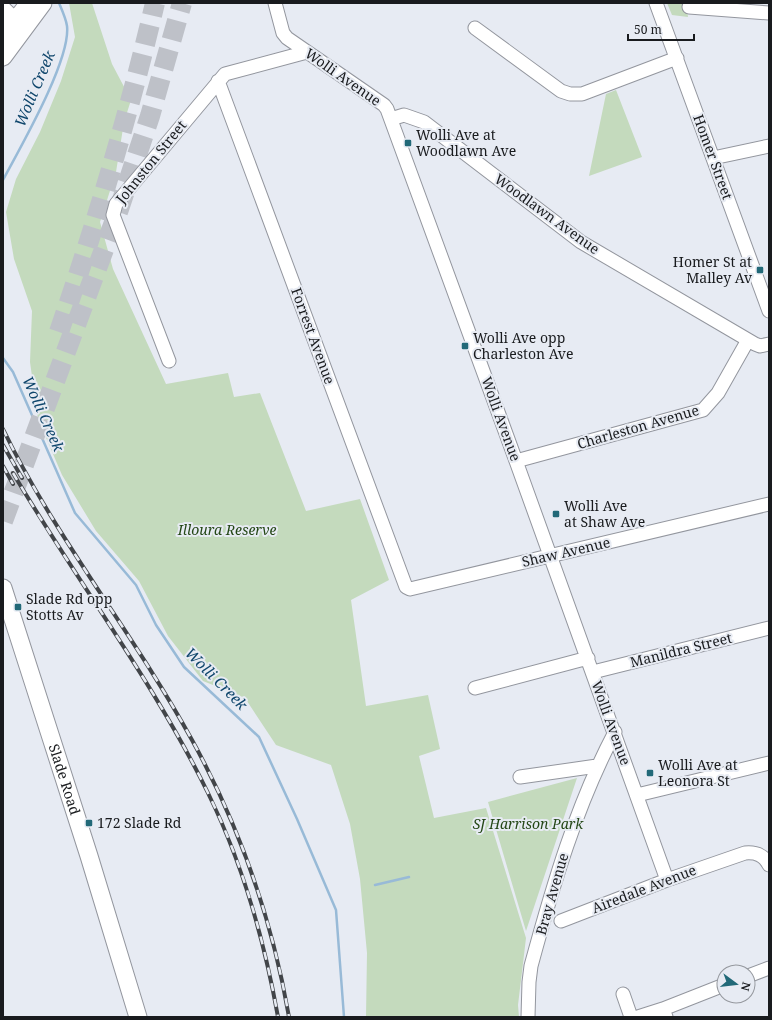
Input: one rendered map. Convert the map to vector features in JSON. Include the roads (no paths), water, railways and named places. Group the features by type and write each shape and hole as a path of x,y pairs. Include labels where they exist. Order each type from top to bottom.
{"main road":[{"path":"3,36 29,3"},
{"path":"3,57 14,21 43,3"},
{"name":"Slade Road","path":"3,588 6,606 89,856 138,1017"}],"street":[{"name":"Wolli Avenue","path":"275,3 283,33 291,41 384,105 391,119 615,732 667,880"},
{"name":"Homer Street","path":"656,3 713,158 764,284 769,311"},
{"path":"689,7 769,13"},
{"path":"475,28 561,91 570,94 582,94 677,58"},
{"name":"Johnston Street","path":"169,361 113,215 116,204 225,74 307,52"},
{"name":"Forrest Avenue","path":"218,81 406,587 410,589"},
{"name":"Woodlawn Avenue","path":"391,119 404,115 424,122 581,242 748,340 760,346 769,344"},
{"path":"713,158 769,146"},
{"name":"Charleston Avenue","path":"516,461 703,410 718,393 748,340"},
{"name":"Shaw Avenue","path":"410,589 769,504"},
{"name":"Manildra Street","path":"593,672 769,628"},
{"path":"474,688 588,658"},
{"name":"Bray Avenue","path":"528,1017 529,982 536,950 565,849 586,791 615,732"},
{"path":"637,795 769,763"},
{"path":"520,777 597,766"},
{"name":"Airedale Avenue","path":"561,921 727,858 752,852 763,856 769,865"},
{"path":"756,973 769,968"},
{"path":"638,1017 664,1013 716,989"},
{"path":"623,994 631,1017"}],"waterway":[{"name":"Wolli Creek","path":"3,180 43,104 61,60 66,41 67,26 59,3"},
{"name":"Wolli Creek","path":"3,358 13,372 75,513 136,585 156,625 184,667 259,737 297,819 336,910 344,1017"},
{"path":"375,885 409,877"}],"tunnel":[{"path":"59,332 111,169 155,3"},
{"path":"3,521 119,209 150,116 182,3"}],"railway":[{"path":"3,429 24,470 47,509 169,701 209,773 225,806 252,874 273,945 289,1017"},
{"path":"3,445 22,478"},
{"path":"3,466 13,484"},
{"path":"13,473 164,711 208,793 232,847 251,902 266,959 278,1017"}],"place":[{"name":"Wolli Ave at Woodlawn Ave","path":"408,143"},
{"name":"Homer St at Malley Av","path":"760,270"},
{"name":"Wolli Ave opp Charleston Ave","path":"465,346"},
{"name":"Wolli Ave at Shaw Ave","path":"556,514"},
{"name":"Slade Rd opp Stotts Av","path":"18,607"},
{"name":"Wolli Ave at Leonora St","path":"650,773"},
{"name":"172 Slade Rd","path":"89,823"}],"park label":[{"name":"Illoura Reserve","path":"227,530"},
{"name":"SJ Harrison Park","path":"528,824"}]}
